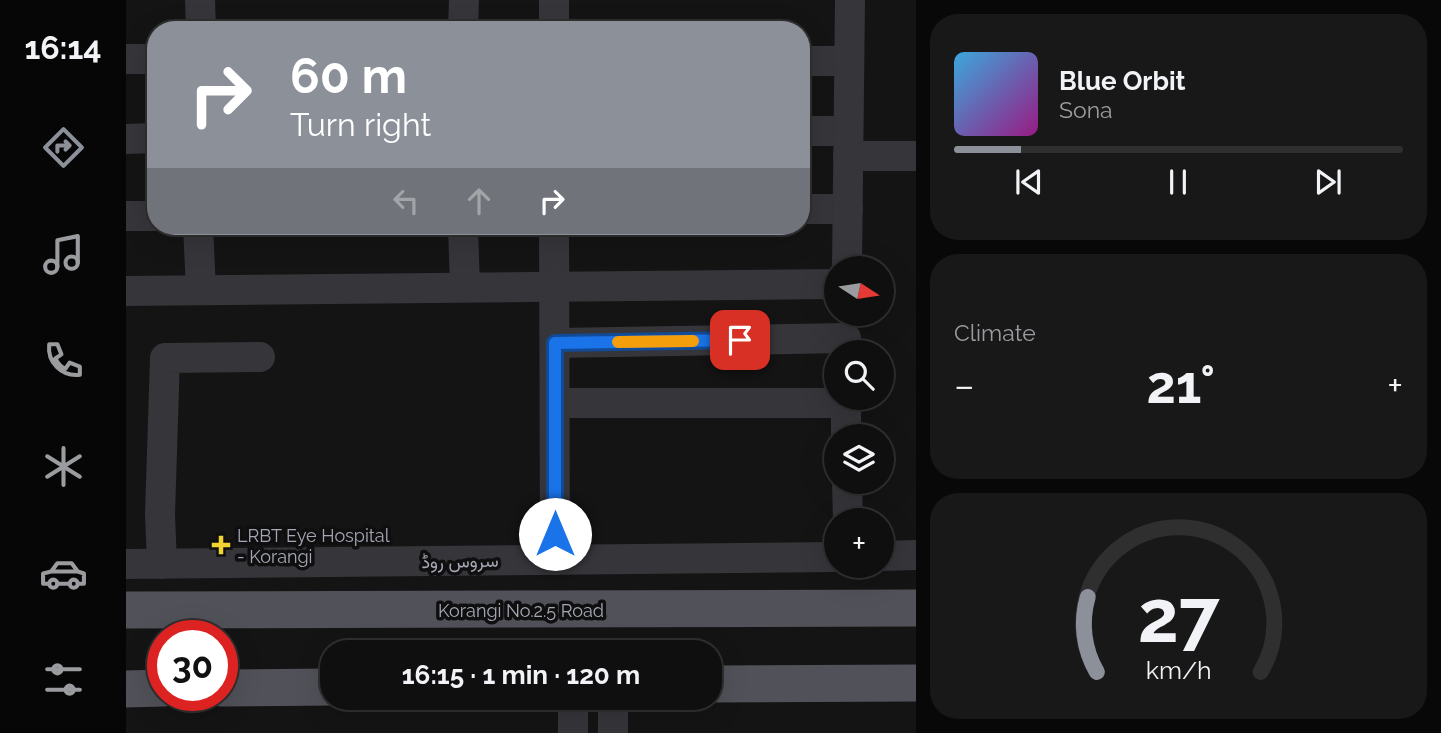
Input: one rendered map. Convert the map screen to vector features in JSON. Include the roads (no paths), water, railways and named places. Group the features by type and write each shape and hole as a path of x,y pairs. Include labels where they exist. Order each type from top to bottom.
{"main road":[{"path":"177,609 213,596 270,586 916,586"},
{"name":"Korangi No.2.5 Road","path":"126,610 916,608"},
{"path":"722,684 916,683"},
{"path":"238,688 320,687"},
{"path":"126,689 147,688"}],"street":[{"path":"200,0 201,21"},
{"path":"463,21 464,0"},
{"path":"554,0 554,21"},
{"path":"847,256 850,0"},
{"path":"126,60 147,59"},
{"path":"810,61 849,61"},
{"path":"810,133 848,144 916,156"},
{"path":"126,139 147,138"},
{"path":"810,209 848,209"},
{"path":"126,216 147,216"},
{"path":"198,235 201,290"},
{"path":"463,235 465,287"},
{"path":"554,235 555,560"},
{"path":"126,291 824,284"},
{"path":"555,343 846,334"},
{"path":"162,564 160,514 165,358 260,357"},
{"path":"555,403 824,400"},
{"path":"894,556 916,555"},
{"name":"سروس روڈ","path":"126,564 824,556"},
{"path":"573,710 573,733"},
{"path":"613,710 613,733"}],"place":[{"name":"LRBT Eye Hospital - Korangi","path":"221,545"}]}
